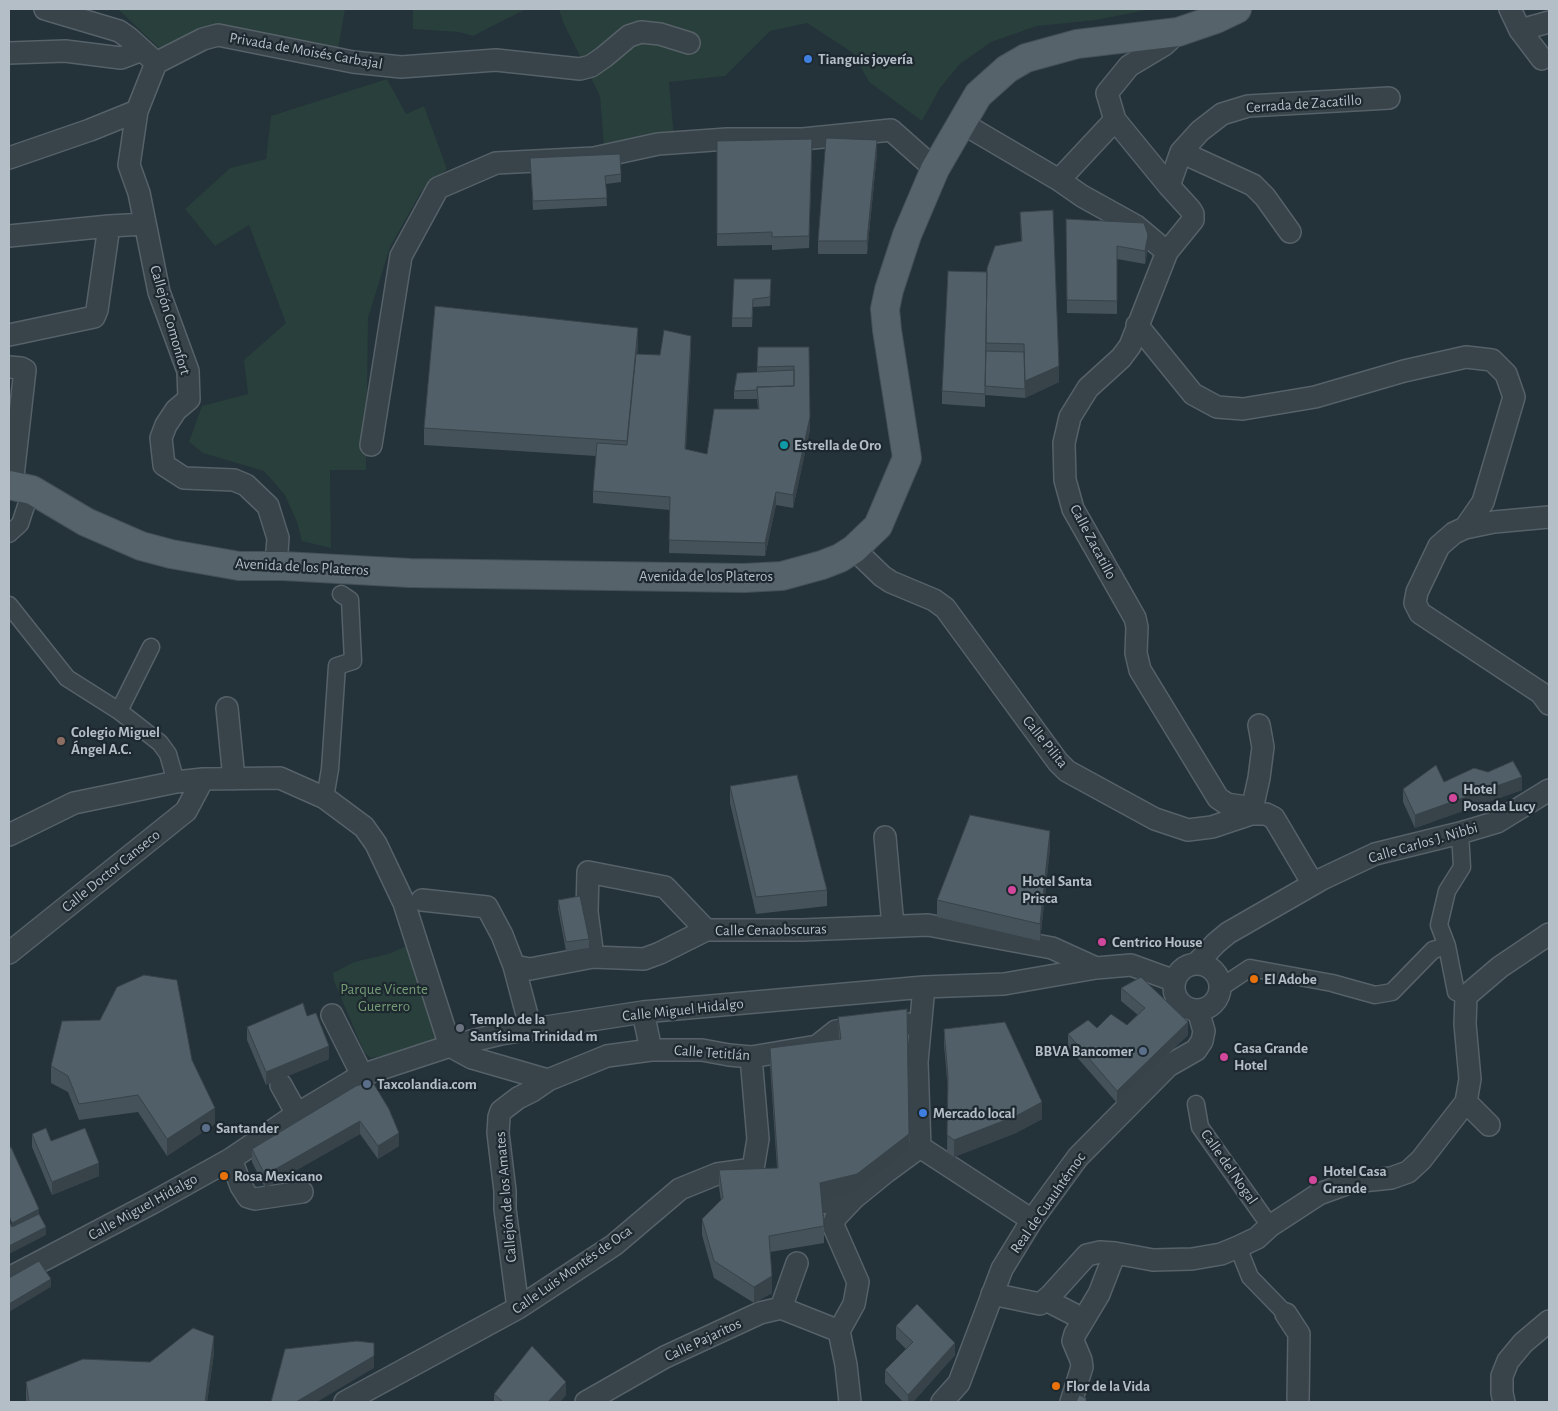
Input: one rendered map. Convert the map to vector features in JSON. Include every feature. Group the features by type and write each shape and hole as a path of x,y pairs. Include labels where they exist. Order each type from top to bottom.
{"main road":[{"name":"Avenida de los Plateros","path":"16,490 32,490 86,522 142,546 171,554 239,566 276,565 410,573 744,578 782,576 808,570 840,558 854,549 878,526 907,458 885,309 889,290 907,235 935,168 978,95 1007,69 1026,58 1077,44 1178,32 1216,19 1236,9"}],"street":[{"path":"1510,9 1520,30 1542,59"},
{"path":"56,11 119,31 149,57"},
{"path":"1520,30 1549,22"},
{"name":"Privada de Moisés Carbajal","path":"9,53 65,51 121,58 149,57 189,45 202,39 218,36 353,62 402,67 496,60 580,69 591,66 604,58 628,36 641,32 660,34 689,43"},
{"name":"Calle Zacatillo","path":"1178,32 1164,44 1128,66 1107,93 1115,120 1190,209 1193,214 1193,220 1167,252 1130,346 1121,358 1088,388 1070,417 1064,443 1065,480 1073,509 1135,618 1137,627 1137,663 1140,670 1218,798 1226,804 1252,811"},
{"name":"Callejón Comonfort","path":"149,57 137,111 129,165 139,193 159,292 188,371 189,399 176,410 166,425 161,438 164,465 184,478 234,480 246,485 268,506 278,538 276,565"},
{"name":"Cerrada de Zacatillo","path":"1169,186 1181,152 1200,130 1222,114 1248,106 1389,98"},
{"path":"9,158 90,130 137,111"},
{"path":"1059,180 1115,120"},
{"path":"962,123 1059,180 1082,196 1136,226 1167,252"},
{"path":"371,445 401,256 438,188 496,163 594,158 658,144 727,139 804,138 891,130 935,168"},
{"path":"1181,152 1254,185 1290,232"},
{"path":"9,236 144,224"},
{"path":"9,334 94,317 110,226"},
{"path":"1137,325 1193,394 1217,407 1226,408 1242,409 1315,397 1404,371 1466,357 1492,360 1506,374 1514,397 1483,502 1465,528"},
{"path":"9,367 25,370 16,490 20,524 9,534"},
{"path":"1483,502 1494,522"},
{"path":"1549,517 1494,522 1454,532 1439,546 1417,592 1415,603 1420,613 1541,693 1549,704"},
{"name":"Calle Pilita","path":"854,549 882,576 891,582 934,600 945,608 1058,762 1067,771 1155,819 1188,830 1212,827 1252,811"},
{"path":"325,798 330,770 336,666 353,661 350,600 341,594"},
{"path":"9,605 67,678 119,711 160,743 168,754 176,782"},
{"path":"119,711 151,647"},
{"path":"227,708 234,779"},
{"path":"1259,725 1262,747 1259,778 1252,811 1274,818 1313,884"},
{"path":"9,835 74,804 176,782 202,779 280,778 325,798 364,827 376,844 404,903 450,1046 472,1058 548,1080"},
{"name":"Calle Doctor Canseco","path":"9,953 186,810 202,779"},
{"name":"Calle Carlos J. Nibbi","path":"1197,963 1228,933 1313,884 1375,854 1496,822 1549,790"},
{"path":"1460,833 1462,867 1448,891 1439,925 1448,946 1456,992 1466,996"},
{"path":"885,837 893,926"},
{"path":"594,957 587,912 588,872 665,886 706,930"},
{"path":"422,900 487,906 502,935 514,966 531,1030"},
{"name":"Calle Cenaobscuras","path":"514,966 530,969 594,957 644,959 706,930 802,930 928,925 1052,948 1096,968"},
{"path":"992,1294 1040,1304 1046,1300 1086,1255 1100,1252 1152,1260 1192,1259 1221,1254 1256,1238 1270,1226 1319,1194 1352,1182 1391,1178 1408,1172 1421,1160 1466,1102 1470,1079 1465,1024 1466,996 1500,967 1549,934"},
{"path":"1220,988 1250,968 1332,983 1375,995 1384,994 1392,992 1433,950 1448,946"},
{"path":"1197,963 1214,970 1220,988 1218,996 1213,1003 1198,1010 1188,1008 1179,1001 1174,992 1175,981 1179,972 1187,965 1197,963"},
{"name":"Calle Miguel Hidalgo","path":"9,1278 231,1159 297,1114 362,1075 450,1046 501,1034 644,1012 924,988 1004,984 1096,968 1131,965 1175,981"},
{"path":"920,1147 917,1062 924,988"},
{"name":"Real de Cuauhtémoc","path":"942,1402 959,1383 1002,1269 1032,1220 1078,1157 1168,1066 1196,1050 1202,1041 1204,1031 1198,1010"},
{"path":"644,1012 651,1050"},
{"path":"332,1015 362,1075"},
{"name":"Calle Tetitlán","path":"548,1080 607,1056 651,1050 702,1050 751,1057 817,1046 836,1031 876,1025 920,1025"},
{"name":"Calle Luis Montés de Oca","path":"345,1402 518,1308 614,1245 680,1188 716,1174 758,1177 758,1139 751,1057"},
{"name":"Callejón de los Amates","path":"518,1308 505,1209 505,1191 498,1134 499,1117 501,1111 518,1098 548,1080"},
{"path":"281,1085 297,1114"},
{"path":"1466,1102 1489,1125"},
{"name":"Calle del Nogal","path":"1196,1104 1200,1127 1270,1226"},
{"path":"920,1147 1032,1220"},
{"path":"850,1402 846,1364 839,1331 854,1304 858,1282 832,1226 836,1217 854,1198 920,1147"},
{"path":"231,1159 241,1186 248,1197 254,1198 302,1192"},
{"path":"820,1203 854,1198"},
{"path":"1238,1247 1250,1277 1286,1314 1299,1334 1298,1402"},
{"path":"1077,1398 1082,1368 1074,1341 1075,1334 1099,1294 1115,1253"},
{"path":"797,1263 781,1308 839,1331"},
{"path":"1046,1300 1083,1318"},
{"name":"Calle Pajaritos","path":"586,1402 665,1357 760,1313 781,1308"},
{"path":"1504,1402 1502,1376 1508,1361 1523,1343 1549,1321"}],"green space":[{"path":"118,9 345,9 337,56 210,28 167,56"},
{"path":"413,9 526,9 473,36 459,32 413,29"},
{"path":"559,9 1151,9 1096,20 1037,26 991,42 960,64 940,88 922,121 869,82 853,53 807,23 770,31 725,76 669,82 674,138 604,146 600,96 563,22"},
{"path":"387,79 406,114 424,106 447,169 421,192 390,247 368,318 366,470 330,470 331,548 302,541 297,522 285,495 264,471 203,453 189,442 202,406 248,394 244,360 286,323 249,225 215,246 185,209 230,168 266,159 271,116"},
{"name":"Parque Vicente Guerrero","path":"405,947 411,948 448,1041 371,1058 364,1052 334,981 333,973 354,962 388,954"}],"building":[{"path":"826,138 877,140 867,241 818,241"},
{"path":"812,139 809,236 772,237 772,232 717,234 717,141"},
{"path":"620,154 621,174 605,176 607,198 533,201 530,158"},
{"path":"1053,210 1059,366 1025,381 1024,344 986,343 987,268 995,246 1022,241 1020,212"},
{"path":"1066,219 1144,223 1148,235 1145,251 1117,246 1117,301 1067,300"},
{"path":"948,271 987,272 985,394 942,391"},
{"path":"734,279 771,279 770,297 753,299 752,318 732,318"},
{"path":"435,306 638,328 627,441 424,428"},
{"path":"664,330 691,336 685,449 707,454 714,409 759,409 757,387 794,386 794,366 757,367 758,347 809,347 810,417 793,495 776,492 765,543 669,540 670,497 593,491 597,443 627,445 636,354 660,355"},
{"path":"986,351 1024,352 1025,389 985,386"},
{"path":"794,370 794,386 757,387 757,390 734,391 737,373"},
{"path":"1513,761 1522,777 1415,815 1403,789 1436,765 1444,782 1474,768 1488,772"},
{"path":"797,775 827,890 756,897 730,786"},
{"path":"970,815 1050,831 1040,924 937,900"},
{"path":"580,896 589,939 566,942 558,900"},
{"path":"144,975 177,980 192,1060 215,1108 167,1139 138,1095 79,1104 68,1076 51,1066 62,1021 100,1020 117,987"},
{"path":"1141,977 1188,1022 1117,1091 1068,1034 1088,1020 1097,1028 1111,1014 1127,1025 1145,1008 1121,988"},
{"path":"303,1003 307,1016 316,1013 329,1046 266,1072 247,1027"},
{"path":"907,1009 909,1134 857,1174 820,1183 824,1226 769,1236 772,1276 754,1287 714,1261 702,1219 723,1198 719,1170 778,1168 770,1048 841,1039 838,1017"},
{"path":"1005,1022 1042,1102 1016,1116 954,1140 947,1135 948,1077 944,1029"},
{"path":"372,1081 389,1109 399,1133 378,1146 360,1121 265,1175 252,1149 356,1086"},
{"path":"46,1128 51,1141 85,1128 99,1163 52,1182 32,1134"},
{"path":"11,1147 39,1209 12,1223 9,1216 9,1149"},
{"path":"39,1214 46,1227 9,1246 9,1220 12,1227"},
{"path":"39,1261 51,1279 9,1304 9,1278"},
{"path":"917,1304 955,1343 908,1395 885,1370 913,1342 896,1326"},
{"path":"193,1328 214,1336 205,1402 29,1402 26,1382 83,1359 150,1362"},
{"path":"357,1341 374,1343 374,1356 296,1402 271,1402 285,1349"},
{"path":"532,1346 566,1382 548,1402 503,1402 494,1394"},
{"path":"1079,1395 1086,1398 1086,1402 1076,1402"}],"place":[{"name":"Tianguis joyería","path":"808,59"},
{"name":"Estrella de Oro","path":"784,445"},
{"name":"Colegio Miguel Ángel A.C.","path":"61,741"},
{"name":"Hotel Posada Lucy","path":"1453,798"},
{"name":"Hotel Santa Prisca","path":"1012,890"},
{"name":"Centrico House","path":"1102,942"},
{"name":"El Adobe","path":"1254,979"},
{"name":"Templo de la Santísima Trinidad m","path":"460,1028"},
{"name":"BBVA Bancomer","path":"1143,1051"},
{"name":"Casa Grande Hotel","path":"1224,1057"},
{"name":"Taxcolandia.com","path":"367,1084"},
{"name":"Mercado local","path":"923,1113"},
{"name":"Santander","path":"206,1128"},
{"name":"Rosa Mexicano","path":"224,1176"},
{"name":"Hotel Casa Grande","path":"1313,1180"},
{"name":"Flor de la Vida","path":"1056,1386"}]}
